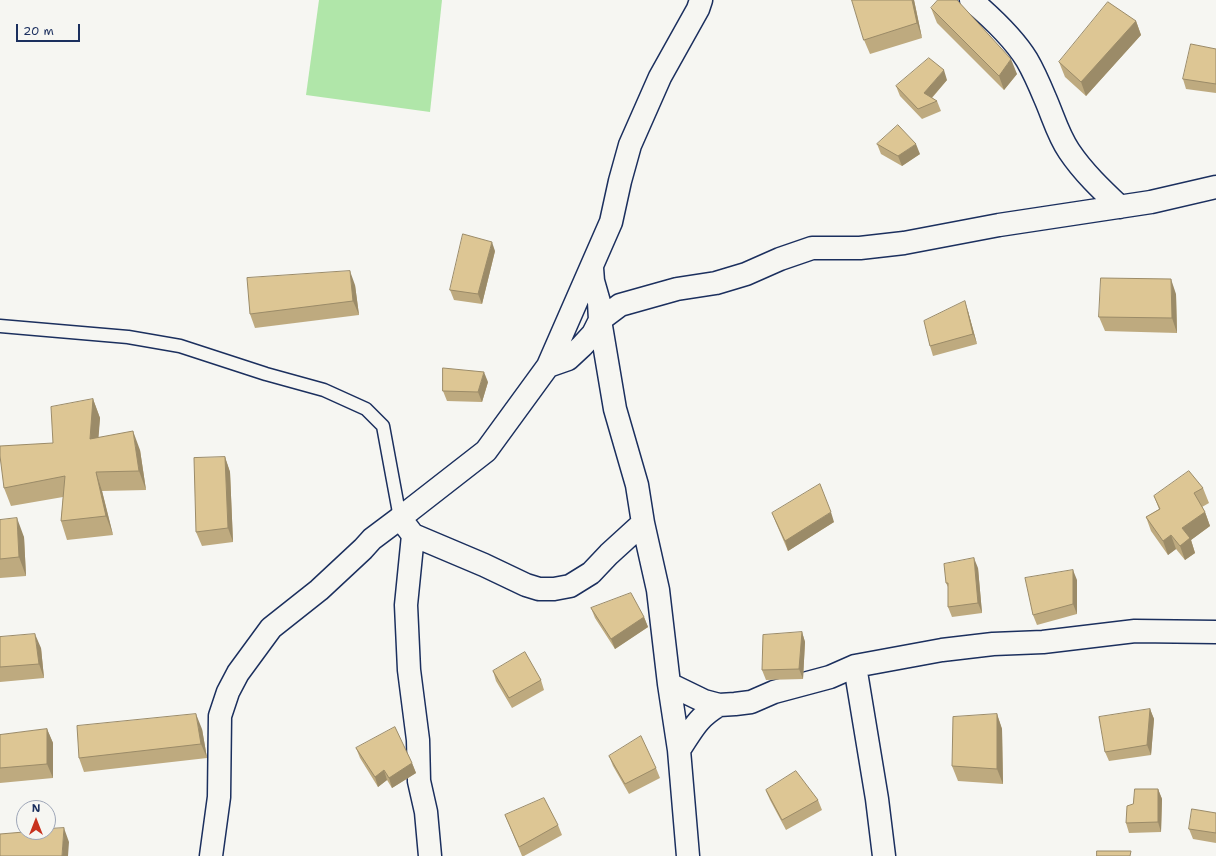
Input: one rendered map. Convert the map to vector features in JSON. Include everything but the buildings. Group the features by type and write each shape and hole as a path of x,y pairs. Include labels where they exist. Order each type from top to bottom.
{"street":[{"path":"211,856 219,797 220,716 228,692 238,673 271,628 350,563 372,539 486,451 548,366 611,222 630,145 660,76 701,0"},
{"path":"971,0 983,10 1009,38 1026,60 1045,98 1056,128 1069,151 1084,170 1120,207"},
{"path":"548,366 568,359 593,334 600,320 620,305 643,300 678,289 716,283 746,274 780,259 812,248 860,248 904,243 999,225 1151,202 1216,187"},
{"path":"592,268 593,281 599,302 600,320 615,409 637,485 643,523 658,590 669,684 679,750 688,856"},
{"path":"400,518 413,535 484,564 526,585 539,589 554,589 570,586 591,573 609,554 643,523"},
{"path":"413,535 406,605 409,663 418,740 419,781 426,812 430,856"},
{"path":"679,750 697,722 708,712 719,706 751,702 774,692 830,677 855,666 942,650 992,644 1043,642 1135,632 1216,632"},
{"path":"855,666 877,799 884,856"},
{"path":"669,684 704,701 719,706"}],"lane":[{"path":"0,326 128,337 180,346 266,374 324,390 366,409 383,426 400,518"}],"green space":[{"path":"319,0 442,0 430,112 306,95"}]}
